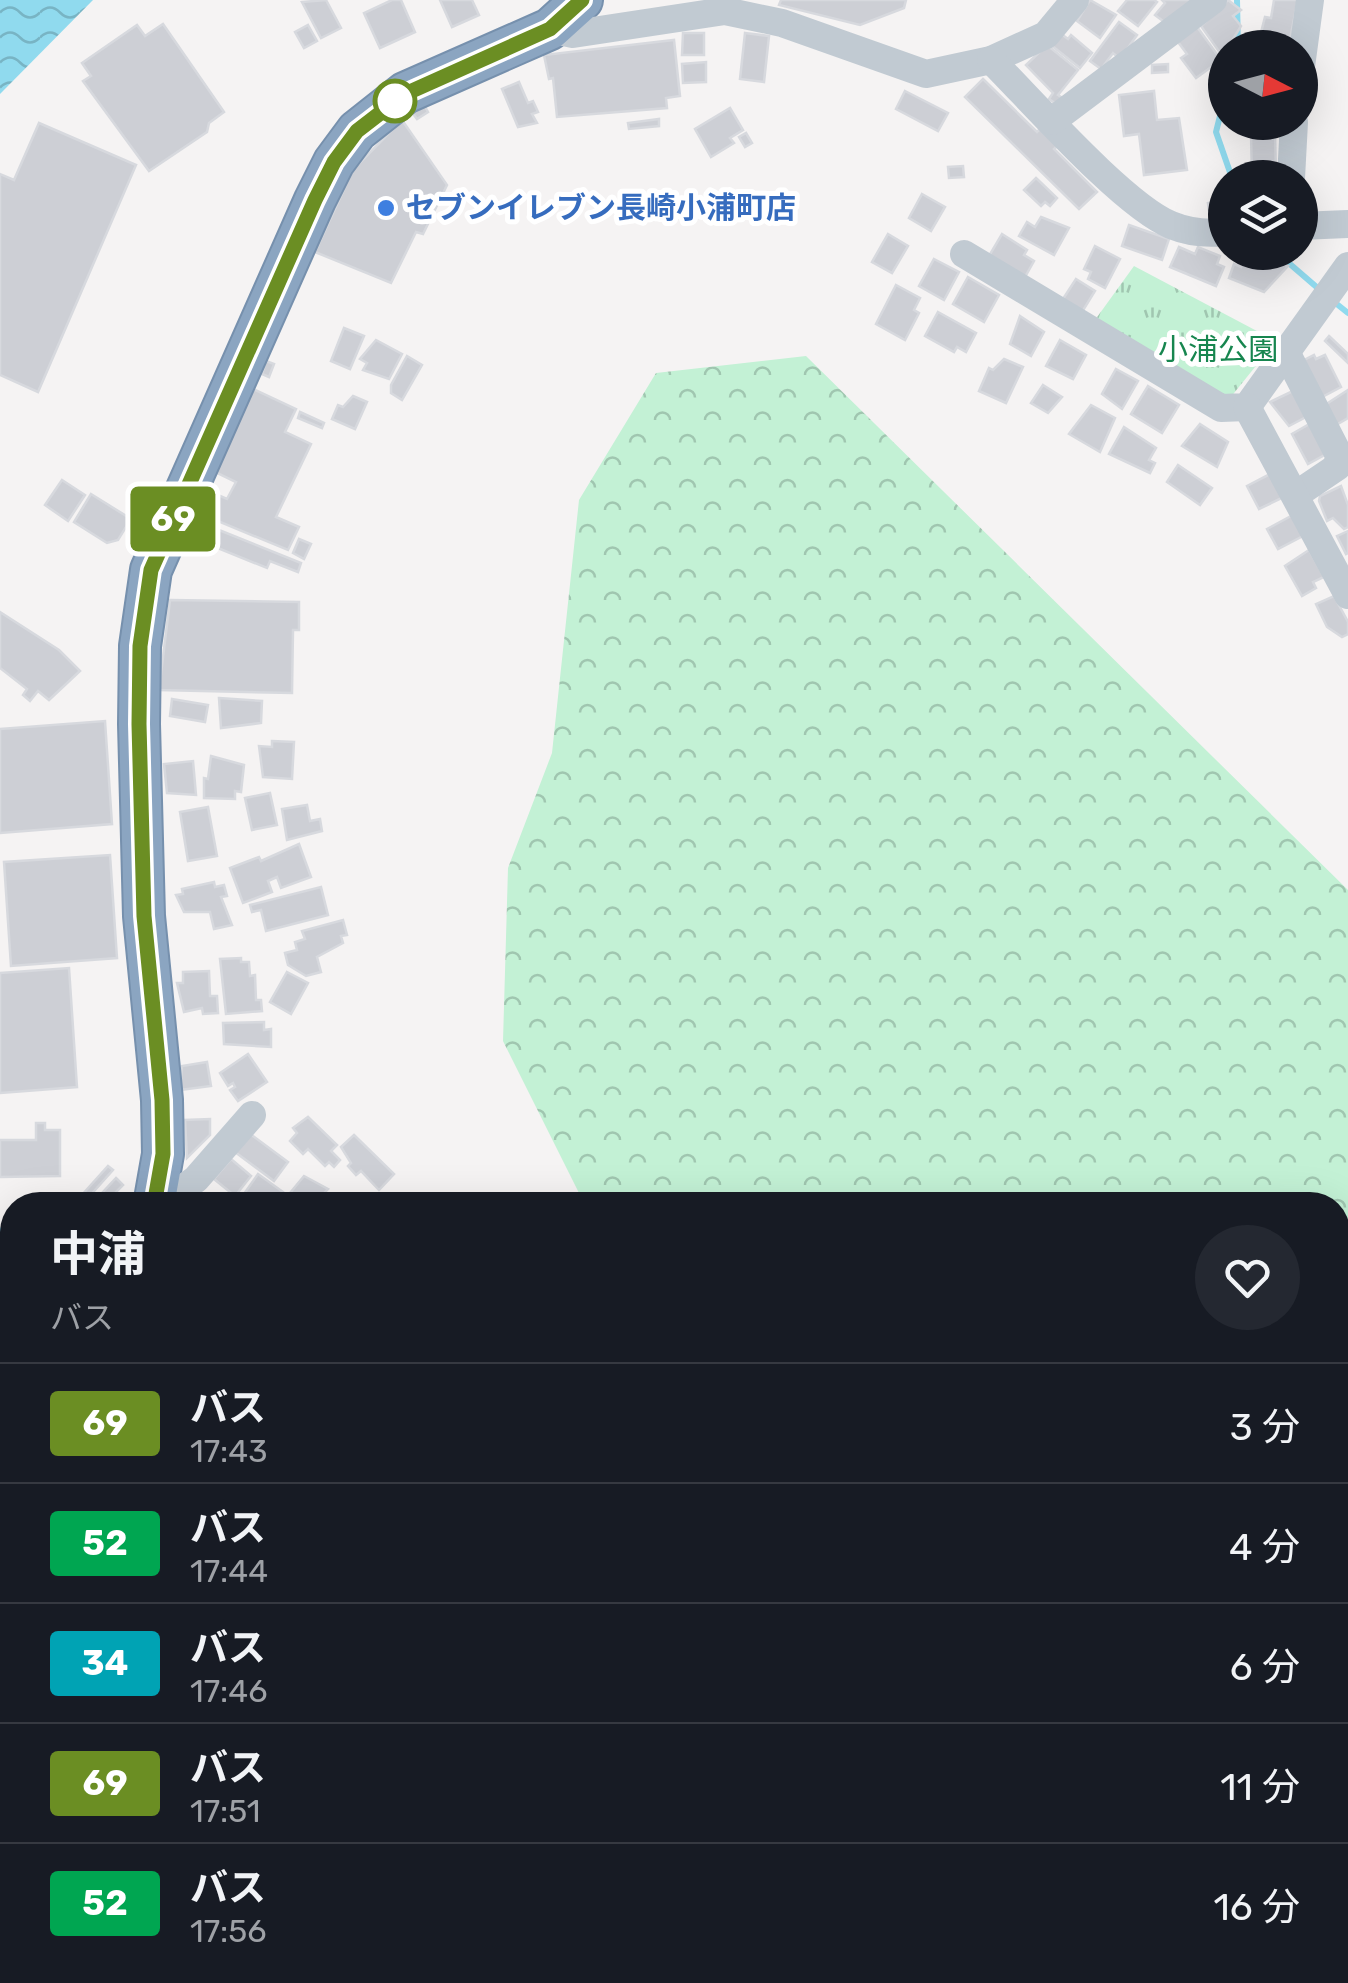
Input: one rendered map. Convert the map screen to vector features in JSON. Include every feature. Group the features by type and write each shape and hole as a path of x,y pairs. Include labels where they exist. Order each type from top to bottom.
{"highway":[{"path":"159,1192 163,1154 162,1100 144,916 139,724 140,646 151,570 334,162 357,131 405,94 550,29 582,0"}],"street":[{"path":"550,29 573,34 725,11 782,23 926,74 991,60 1046,35 1075,0"},
{"path":"1052,121 1213,0"},
{"path":"1306,30 1310,0"},
{"path":"991,60 1132,198 1170,225 1208,234"},
{"path":"1318,225 1348,224"},
{"path":"1318,232 1348,254"},
{"path":"964,254 1221,408 1248,407"},
{"path":"1248,407 1348,266"},
{"path":"1286,352 1339,455 1337,467 1297,494"},
{"path":"1248,407 1348,595"},
{"path":"177,1192 196,1180 252,1115"}],"green space":[{"name":"小浦公園","path":"1134,266 1276,341 1230,398 1095,320"},
{"path":"806,356 1348,890 1348,1192 578,1192 503,1041 508,868 552,753 579,500 656,373"}],"water":[{"path":"0,0 93,0 0,94"}],"building":[{"path":"326,0 341,28 321,38 302,2"},
{"path":"401,0 415,32 380,48 364,13"},
{"path":"440,0 472,0 479,15 452,27"},
{"path":"781,0 906,0 904,8 860,25 779,5"},
{"path":"1090,0 1116,15 1100,38 1077,21"},
{"path":"1127,0 1157,2 1138,26 1118,11"},
{"path":"1162,0 1198,0 1167,24 1155,15 1165,3"},
{"path":"1228,0 1241,10 1233,16 1241,26 1239,30 1208,30 1208,36 1201,26"},
{"path":"1274,0 1298,0 1292,30 1262,30 1265,17 1271,18"},
{"path":"1119,22 1137,35 1120,59 1113,53 1101,69 1090,61"},
{"path":"163,24 224,112 209,123 207,132 149,171 83,81 91,76 82,63 137,25 145,36"},
{"path":"1195,24 1208,42 1208,69 1196,78 1181,58 1187,54 1175,38"},
{"path":"308,25 317,41 304,48 295,32"},
{"path":"683,33 704,33 704,55 682,55"},
{"path":"745,33 769,36 764,82 740,79"},
{"path":"1060,33 1068,39 1071,35 1092,53 1080,68 1051,45"},
{"path":"674,40 680,96 666,98 667,108 557,117 553,78 549,79 544,55"},
{"path":"1047,45 1078,70 1058,95 1064,99 1059,106 1049,99 1053,93 1026,65"},
{"path":"706,62 706,82 683,83 682,64"},
{"path":"1168,64 1168,72 1152,73 1152,65"},
{"path":"983,79 1037,132 1041,128 1058,145 1054,149 1097,192 1079,209 965,97"},
{"path":"519,82 528,103 533,101 538,112 532,114 537,123 518,127 502,89"},
{"path":"905,91 948,113 938,131 896,109"},
{"path":"1154,91 1157,120 1179,118 1187,170 1144,175 1139,134 1124,136 1119,95"},
{"path":"423,103 428,112 417,119 411,111"},
{"path":"730,108 743,130 730,138 734,143 711,157 695,129"},
{"path":"659,119 659,126 629,129 628,123"},
{"name":"セブンイレブン長崎小浦町店","path":"402,120 447,185 423,234 416,232 391,283 315,252 353,170"},
{"path":"39,123 136,165 38,392 0,375 0,174 14,180"},
{"path":"746,133 752,143 745,147 739,137"},
{"path":"1251,140 1275,140 1276,160 1252,160"},
{"path":"963,166 964,177 949,178 948,167"},
{"path":"1036,178 1057,198 1050,206 1045,202 1041,206 1024,190"},
{"path":"922,194 945,207 931,231 909,218"},
{"path":"1041,217 1069,228 1054,255 1019,236 1027,222 1035,227"},
{"path":"1129,225 1169,239 1162,260 1122,246"},
{"path":"888,234 908,246 892,273 872,262"},
{"path":"1002,234 1027,250 1024,255 1034,261 1025,277 989,256"},
{"path":"1095,246 1120,259 1105,288 1088,279 1091,272 1084,269"},
{"path":"1179,247 1195,254 1198,247 1208,251 1208,270 1223,270 1216,286 1170,267"},
{"path":"934,259 959,272 944,300 919,286"},
{"path":"1232,270 1284,270 1264,292 1229,278"},
{"path":"968,277 999,295 984,322 953,304"},
{"path":"1076,279 1095,291 1082,312 1063,299"},
{"path":"896,285 920,298 914,310 919,313 905,340 876,324"},
{"path":"938,312 976,333 966,352 957,347 954,352 925,336"},
{"path":"1020,316 1044,332 1031,356 1010,344"},
{"path":"344,328 364,336 350,369 331,361"},
{"path":"1329,336 1348,354 1348,363 1325,341"},
{"path":"376,340 402,354 389,379 363,370 367,363 360,359"},
{"path":"1060,340 1086,355 1073,379 1046,366"},
{"path":"1314,355 1316,359 1325,355 1341,387 1322,397 1304,360"},
{"path":"407,356 422,365 402,400 391,393 391,385"},
{"path":"1004,359 1023,367 1006,403 979,391 989,368 993,370"},
{"path":"266,361 274,364 269,377 262,374"},
{"path":"1116,369 1138,381 1122,409 1102,394"},
{"path":"1043,385 1062,397 1048,413 1031,403"},
{"path":"1148,386 1179,405 1162,433 1131,414"},
{"path":"253,389 296,409 285,432 311,444 276,517 299,527 288,550 196,512 209,491 227,499 236,482 215,472"},
{"path":"1348,390 1348,418 1336,425 1325,405"},
{"path":"1293,391 1306,417 1289,426 1270,402"},
{"path":"353,396 367,402 355,429 332,419 338,405 343,407"},
{"path":"1091,405 1115,418 1100,452 1069,434"},
{"path":"300,412 324,423 322,428 298,418"},
{"path":"1313,422 1330,452 1308,464 1292,434"},
{"path":"1200,424 1228,442 1217,467 1182,446"},
{"path":"1124,427 1156,448 1149,460 1155,463 1150,473 1109,454"},
{"path":"1178,465 1212,488 1200,505 1167,482"},
{"path":"1272,473 1284,497 1259,509 1247,486"},
{"path":"62,480 85,495 68,521 45,505"},
{"path":"1341,486 1348,505 1348,527 1344,529 1333,518 1327,521 1319,501 1320,496"},
{"path":"91,494 131,519 118,540 107,543 74,522"},
{"path":"1293,515 1303,536 1278,549 1267,529"},
{"path":"209,526 301,563 298,572 270,561 267,568 203,542"},
{"path":"1348,531 1348,553 1346,554 1337,536"},
{"path":"299,539 311,544 304,559 293,553"},
{"path":"1309,550 1324,577 1313,582 1316,588 1302,596 1285,566"},
{"path":"1334,596 1348,622 1348,634 1342,637 1327,627 1316,604"},
{"path":"170,600 299,602 299,630 293,630 292,693 159,690"},
{"path":"0,612 59,650 80,671 49,700 38,691 30,701 23,695 27,689 0,668"},
{"path":"219,698 262,701 261,723 221,728"},
{"path":"172,699 208,705 205,722 170,716"},
{"path":"105,721 112,824 0,833 0,729"},
{"path":"272,741 294,742 292,779 263,777 259,746 272,747"},
{"path":"211,756 244,765 241,792 235,791 235,799 204,798 204,778 208,779"},
{"path":"193,761 196,795 167,793 164,764"},
{"path":"270,793 277,825 252,830 245,798"},
{"path":"307,805 310,821 320,819 322,831 287,840 282,809"},
{"path":"208,807 217,856 188,861 180,812"},
{"path":"299,844 311,877 281,888 277,877 268,881 272,892 243,903 230,868 259,857 261,861"},
{"path":"110,855 117,958 11,966 4,862"},
{"path":"214,882 215,887 224,885 227,896 221,897 232,925 214,929 210,912 184,912 176,895 183,894 182,889"},
{"path":"321,887 328,915 266,931 261,910 252,912 250,905"},
{"path":"343,920 347,935 341,936 343,943 317,957 321,972 306,976 288,965 285,953 297,950 295,942 305,939 302,931"},
{"path":"241,958 241,962 249,962 250,976 255,975 256,1000 261,1000 262,1011 226,1014 220,959"},
{"path":"69,968 77,1087 0,1093 0,973"},
{"path":"209,971 210,996 217,996 218,1013 203,1014 202,1008 184,1012 177,983 183,983 183,972"},
{"path":"287,972 308,983 291,1014 270,1002"},
{"path":"264,1022 264,1030 271,1029 271,1047 224,1044 223,1023"},
{"path":"248,1054 267,1082 238,1101 230,1090 235,1087 233,1083 228,1086 220,1073"},
{"path":"207,1062 211,1086 180,1090 182,1066"},
{"path":"308,1117 337,1145 331,1151 340,1160 334,1167 329,1162 325,1166 308,1149 303,1154 290,1141 297,1133 293,1128"},
{"path":"210,1119 210,1135 187,1158 185,1120"},
{"path":"36,1123 45,1123 45,1130 60,1130 60,1176 0,1177 0,1140 36,1140"},
{"path":"249,1133 288,1162 274,1181 235,1152"},
{"path":"354,1135 394,1174 379,1190 361,1171 356,1175 348,1166 351,1163 341,1147"},
{"path":"231,1159 251,1176 238,1192 230,1192 214,1179"},
{"path":"108,1166 113,1170 93,1192 85,1192"},
{"path":"258,1174 283,1192 245,1192"},
{"path":"304,1176 328,1189 325,1192 291,1192"},
{"path":"116,1178 123,1185 116,1192 103,1192"}],"waterway":[{"path":"1237,0 1238,30"},
{"path":"1219,140 1226,160"},
{"path":"1297,270 1320,290"},
{"path":"1333,301 1348,313"}],"bus line":[{"name":"69","path":"157,1192 163,1154 162,1100 144,916 139,724 140,646 151,570 315,200 334,162 357,131 405,94 550,29 582,0"}],"place":[{"name":"セブンイレブン長崎小浦町店","path":"386,208"}]}
